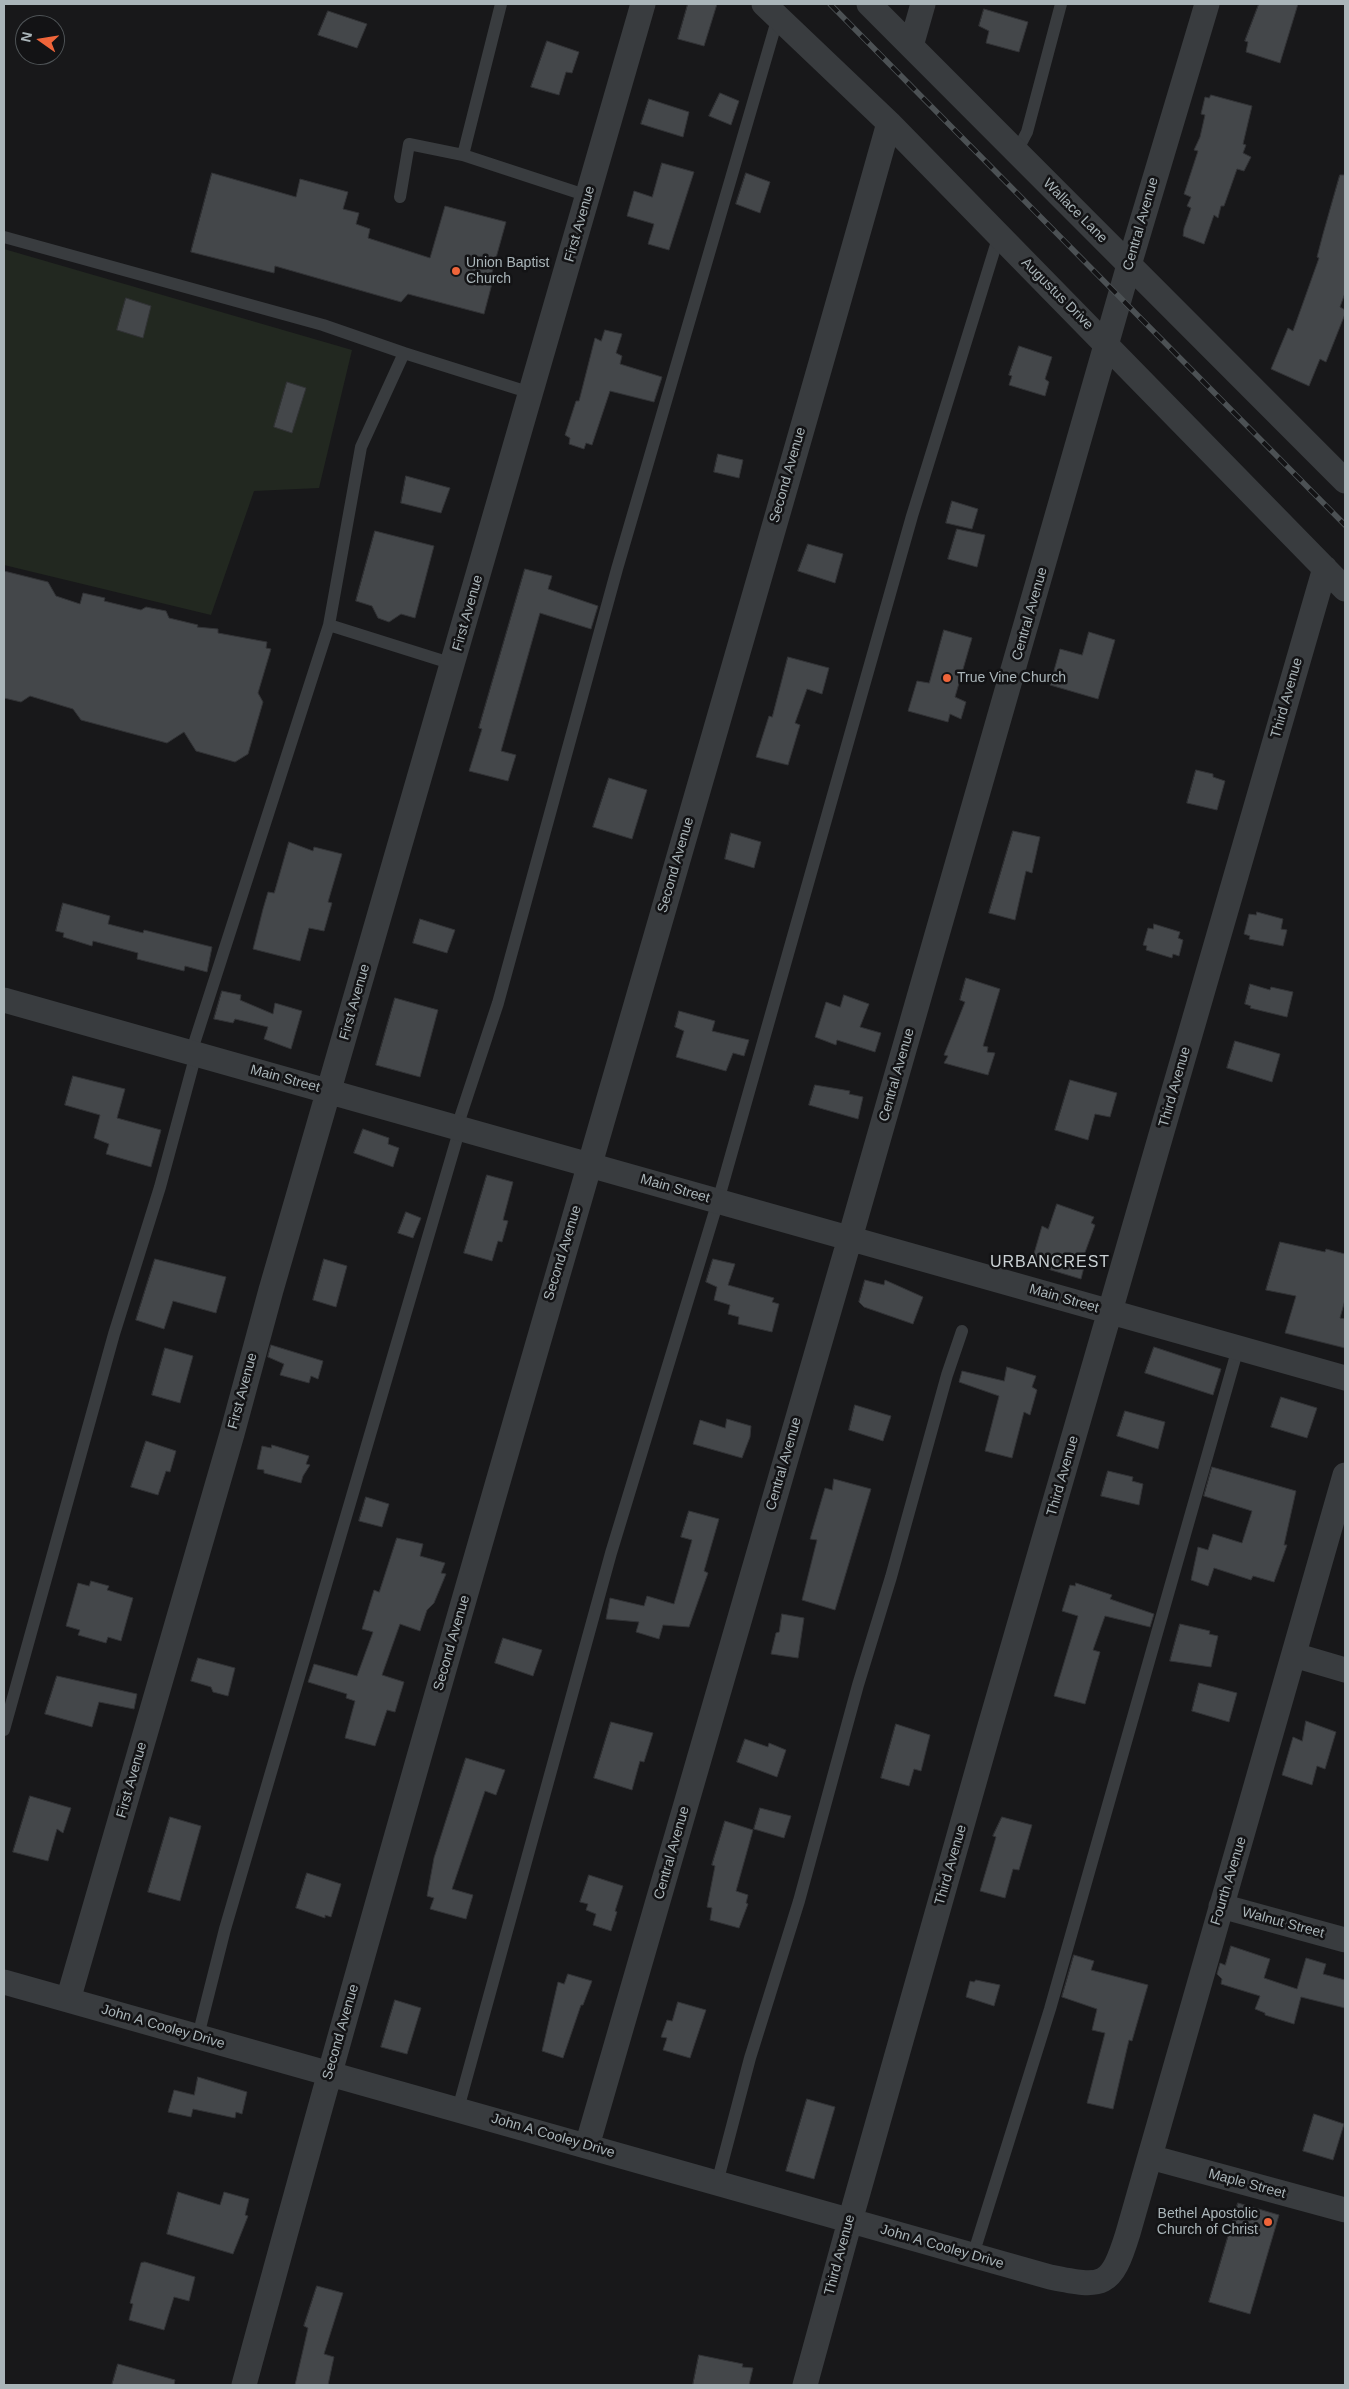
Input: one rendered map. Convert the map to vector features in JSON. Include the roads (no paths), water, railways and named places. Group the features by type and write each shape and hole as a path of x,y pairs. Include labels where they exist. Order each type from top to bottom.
{"street":[{"name":"First Avenue","path":"68,2000 644,4"},
{"name":"Wallace Lane","path":"869,4 1345,480"},
{"path":"911,46 923,4"},
{"name":"Central Avenue","path":"586,2146 850,1238 1106,344 1207,4"},
{"name":"Augustus Drive","path":"772,10 889,123 1345,589"},
{"name":"Second Avenue","path":"244,2385 329,2073 535,1348 590,1165 889,123"},
{"name":"Third Avenue","path":"805,2385 850,2221 1325,568"},
{"name":"Main Street","path":"4,1000 1345,1378"},
{"name":"Fourth Avenue","path":"1102,2281 1114,2269 1120,2259 1345,1475"},
{"path":"1294,1655 1345,1670"},
{"name":"Walnut Street","path":"1222,1906 1345,1940"},
{"name":"John A Cooley Drive","path":"4,1982 1050,2277 1087,2284 1102,2281"},
{"name":"Maple Street","path":"1150,2157 1345,2210"}],"lane":[{"path":"463,155 501,4"},
{"path":"1016,153 1027,132 1062,4"},
{"path":"198,2036 231,1910 458,1128 498,1003 772,10"},
{"path":"400,197 409,144 463,155 588,196"},
{"path":"458,2109 611,1554 718,1201 912,516 1000,236"},
{"path":"4,237 322,325 404,354 531,393"},
{"path":"4,1730 114,1334 160,1187 193,1054 329,625 362,447 404,354"},
{"path":"329,625 453,664"},
{"path":"717,2183 750,2058 798,1901 947,1375 962,1331"},
{"path":"973,2255 1050,2009 1238,1348"}],"railway":[{"path":"830,4 1345,525"}],"place":[{"name":"Union Baptist Church","path":"456,271"},
{"name":"True Vine Church","path":"947,678"},
{"name":"Bethel Apostolic Church of Christ","path":"1268,2222"}],"district":[{"name":"URBANCREST","path":"1050,1263"}]}
